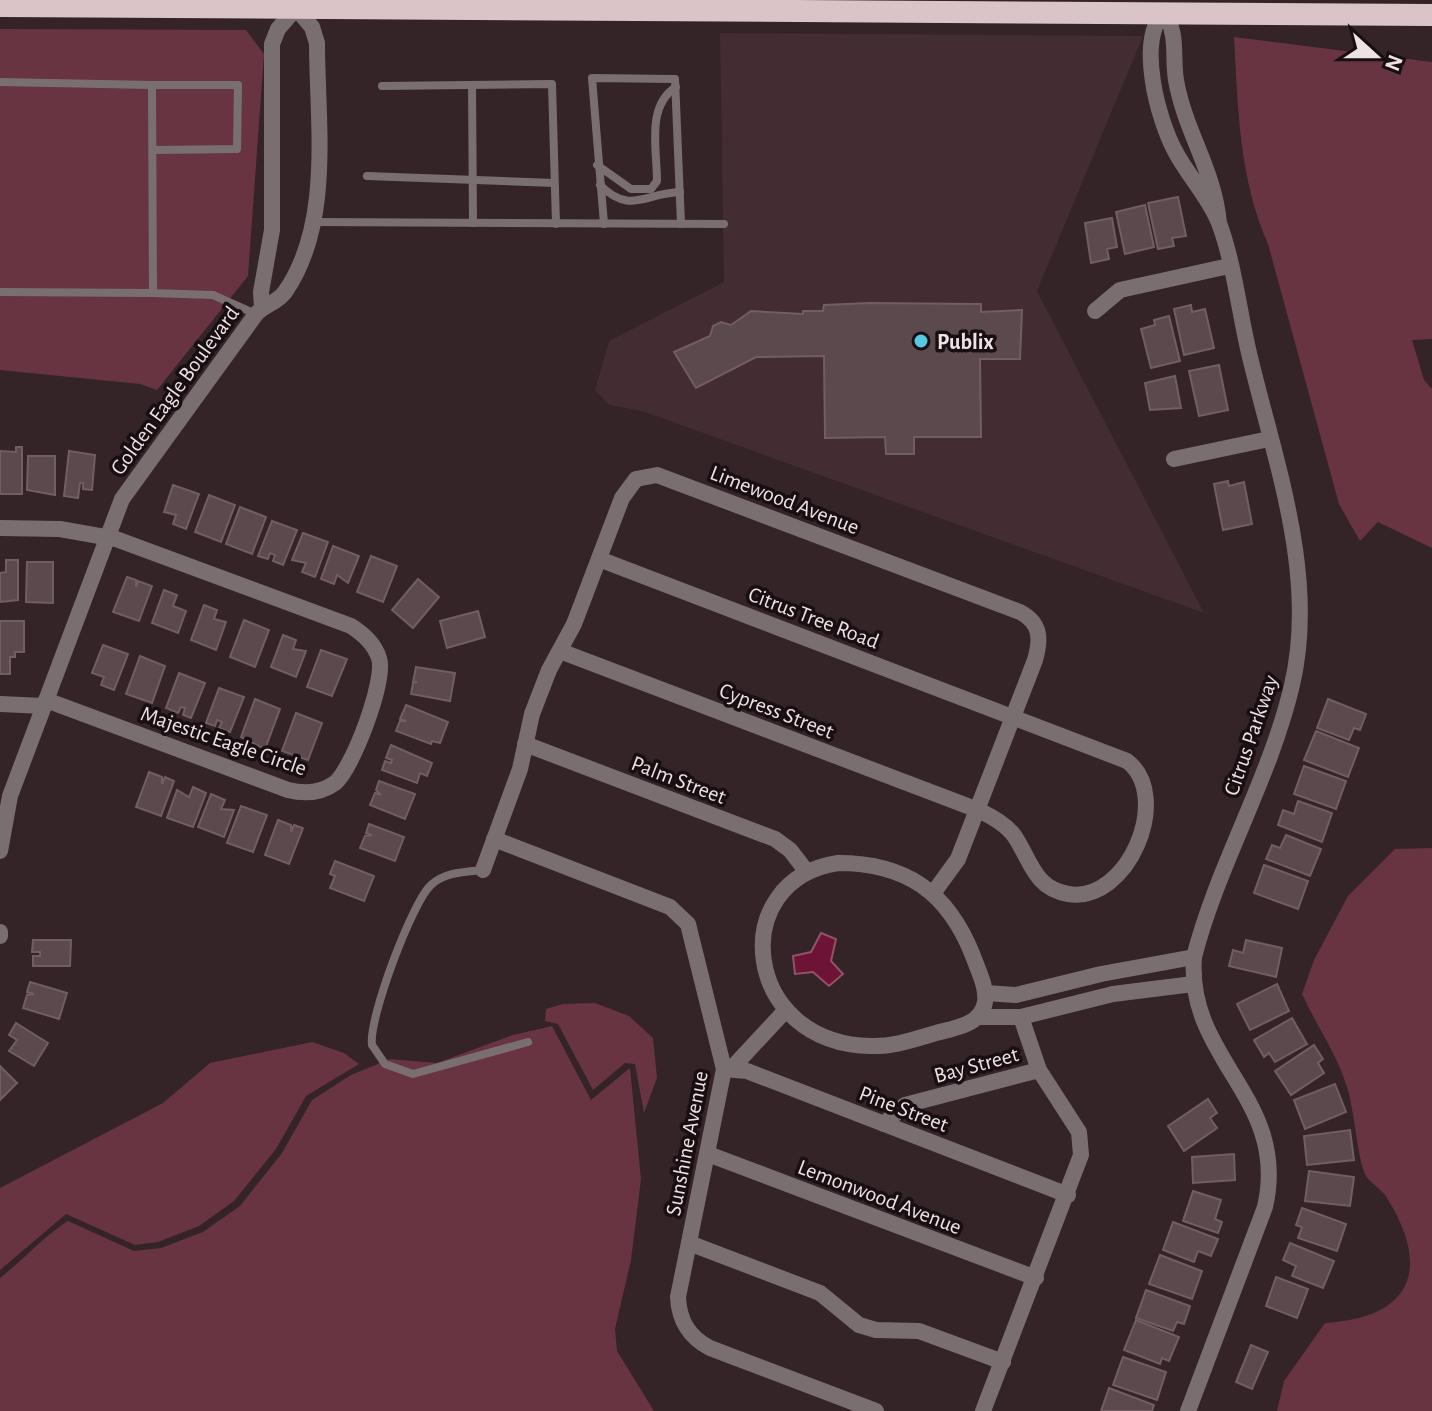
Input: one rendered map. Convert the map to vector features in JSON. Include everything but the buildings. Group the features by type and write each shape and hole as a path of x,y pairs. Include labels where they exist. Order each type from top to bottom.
{"highway":[{"path":"0,6 1168,7 1432,15"}],"street":[{"name":"Golden Eagle Boulevard","path":"0,851 10,796 106,536 134,478 259,311 286,291 312,222 316,191 317,43 312,27 296,4"},
{"path":"259,311 272,230 272,44 278,29 296,4"},
{"path":"1168,7 1178,90 1195,141 1210,173 1219,223"},
{"name":"Citrus Parkway","path":"1168,7 1152,30 1149,49 1159,107 1175,152 1219,223 1297,565 1300,613 1297,660 1286,707 1194,957 1193,984 1198,1010 1209,1036 1261,1122 1270,1175 1265,1207 1188,1411"},
{"path":"1175,152 1195,141"},
{"path":"1095,311 1120,290 1229,266"},
{"path":"1174,459 1269,439"},
{"name":"Limewood Avenue","path":"483,870 520,769 532,714 626,490 643,476 657,475 1020,612 1035,622 1039,639 1013,717 958,859 934,892"},
{"name":"Majestic Eagle Circle","path":"0,528 60,529 106,536 351,626 365,636 379,658 378,689 348,766 334,784 311,793 288,790 45,703 0,704"},
{"name":"Citrus Tree Road","path":"599,559 1133,766 1143,780 1147,798 1136,841 1126,865 1112,883 1092,893 1070,895 1040,881 1007,828 978,810"},
{"name":"Cypress Street","path":"560,651 978,810"},
{"name":"Palm Street","path":"525,744 775,839 790,850 807,872"},
{"name":"Sunshine Avenue","path":"494,839 661,903 683,918 692,931 728,1068 678,1297 681,1316 693,1337 710,1348 876,1411"},
{"path":"978,1017 985,993 962,932 934,892 910,878 867,865 838,863 807,872 786,890 764,934 763,968 768,984 785,1011 824,1034 868,1046 896,1044 962,1026 978,1017 1021,1017 1100,996 1193,984"},
{"path":"985,993 1016,995 1092,976 1194,957"},
{"path":"1092,976 1100,996"},
{"path":"728,1068 785,1011"},
{"path":"983,1411 1068,1195 1078,1167 1081,1143 1074,1122 1039,1070 1021,1017"},
{"name":"Pine Street","path":"728,1068 1068,1195"},
{"name":"Bay Street","path":"884,1124 905,1105 1039,1070"},
{"name":"Lemonwood Avenue","path":"708,1154 1036,1278"},
{"path":"689,1243 820,1293 859,1325 876,1330 919,1331 1003,1362"}],"lane":[{"path":"604,224 592,78 675,79 681,224"},
{"path":"0,82 238,85 237,149 154,150"},
{"path":"382,86 552,84 556,224"},
{"path":"152,85 153,293"},
{"path":"472,85 473,223"},
{"path":"597,165 631,189 651,189 657,181 656,108 662,95 676,87"},
{"path":"367,176 554,183"},
{"path":"600,184 613,198 624,201 635,202 660,192 680,192"},
{"path":"312,222 724,224"},
{"path":"0,292 213,295 259,311"},
{"path":"483,870 449,874 429,886 419,898 371,1023 372,1045 385,1064 413,1074 528,1042"}],"shaded area":[{"path":"0,29 246,30 264,54 248,276 157,390 140,384 0,370"},
{"path":"720,33 1143,36 1037,291 1204,613 642,411 609,405 595,390 609,341 724,282"},
{"path":"1234,37 1432,62 1432,339 1412,340 1424,380 1432,389 1432,548 1378,522 1360,541 1339,504 1268,244 1251,194 1242,143"},
{"path":"1432,848 1432,1411 1277,1411 1284,1381 1325,1323 1354,1319 1377,1311 1394,1300 1405,1286 1410,1268 1401,1224 1385,1195 1363,1169 1343,1075 1302,994 1314,960 1348,896 1395,849"},
{"path":"821,933 836,939 831,961 843,974 829,986 813,972 795,974 793,956 811,952"},
{"path":"595,1003 629,1016 653,1038 657,1078 644,1113 635,1064 625,1063 593,1090 558,1024 545,1021 546,1009 563,1004"},
{"path":"552,1026 591,1100 630,1068 641,1179 631,1260 615,1329 617,1351 654,1411 0,1411 0,1278 59,1227 68,1221 134,1251 161,1248 203,1232 240,1206 282,1153 312,1100 351,1075 390,1059 437,1063 513,1035"},
{"path":"312,1042 344,1053 359,1064 306,1096 276,1149 234,1201 199,1226 158,1242 135,1245 66,1214 0,1270 0,1188 163,1103 210,1063"}],"place":[{"name":"Publix","path":"921,341"}]}
